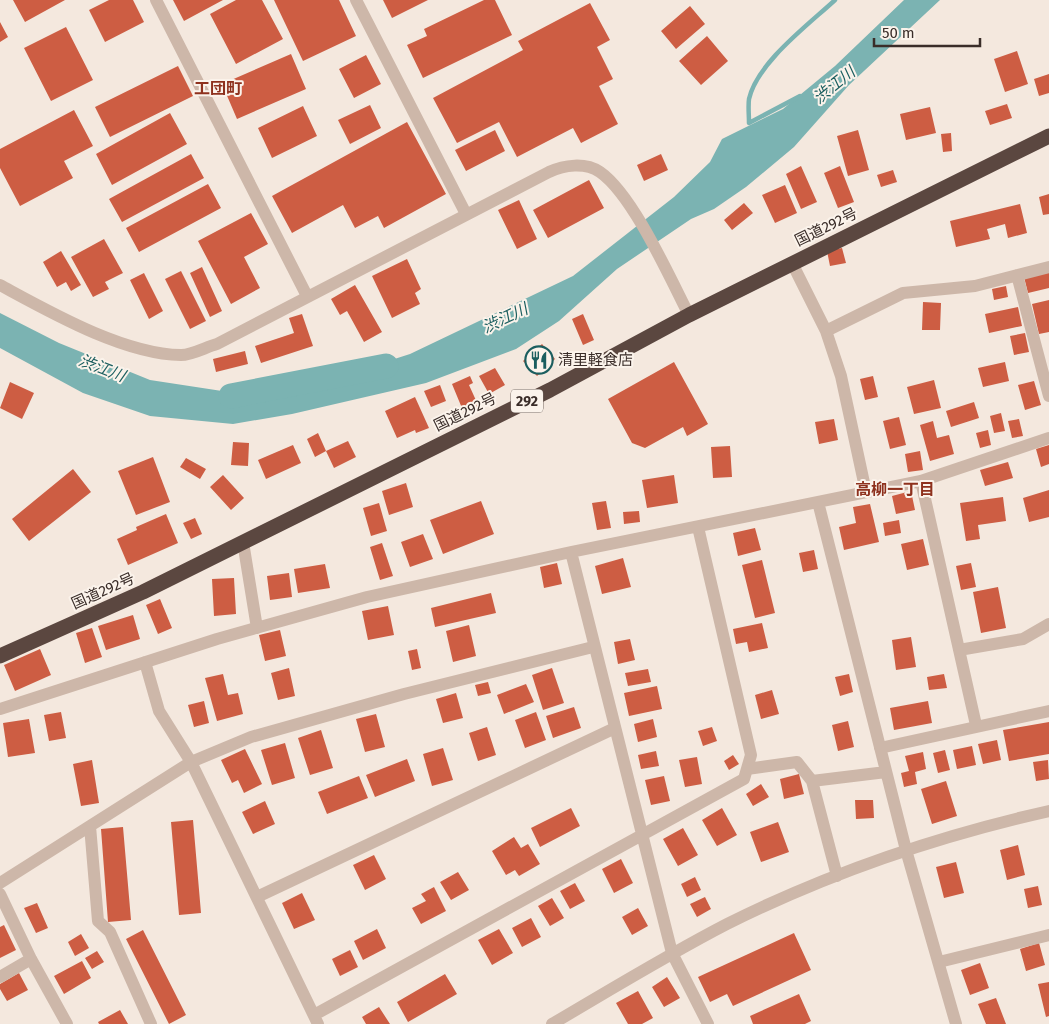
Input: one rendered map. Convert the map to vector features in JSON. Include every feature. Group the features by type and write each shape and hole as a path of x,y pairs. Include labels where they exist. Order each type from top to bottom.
{"highway":[{"name":"国道292号","path":"0,656 143,592 550,390 689,315 1049,136"}],"street":[{"path":"156,0 307,296"},
{"path":"356,0 466,214"},
{"path":"0,285 74,324 156,352 182,355 217,344 549,172 574,165 599,171 614,184 633,209 689,315"},
{"path":"792,263 826,332 841,376 866,492"},
{"path":"826,332 903,292 974,286 1049,267"},
{"path":"1017,275 1049,396"},
{"path":"0,709 145,662 367,597 571,552 921,481 1049,438"},
{"path":"921,481 976,725"},
{"path":"818,502 906,850 956,1024"},
{"path":"145,662 159,711 191,762 316,1020 744,779 752,755 698,527"},
{"path":"243,542 257,628"},
{"path":"571,552 672,953 708,1024"},
{"path":"959,650 1023,640 1049,624"},
{"path":"0,883 191,762 251,737 404,694 594,647"},
{"path":"880,748 976,725 1049,711"},
{"path":"257,897 615,728"},
{"path":"747,769 797,762 812,780 838,876"},
{"path":"812,780 886,772"},
{"path":"552,1024 672,953 729,924 838,876 906,850 992,824 1049,811"},
{"path":"90,826 98,921 110,932 151,1024"},
{"path":"0,894 31,959 67,1024"},
{"path":"939,962 1049,935"},
{"path":"0,977 31,959"}],"water":[{"path":"904,0 940,0 849,85 794,147 746,187 714,209 691,219 617,269 559,321 516,349 426,383 292,414 233,424 150,416 83,393 0,348 0,313 59,343 150,380 222,391 307,387 410,354 573,276 674,197 710,162 722,139 783,109 835,66"}],"building":[{"path":"13,0 65,0 25,22"},
{"path":"109,0 133,0 144,22 105,42 89,10"},
{"path":"173,0 223,0 184,21"},
{"path":"236,0 262,0 283,39 236,64 210,14"},
{"path":"274,0 339,0 356,36 303,61"},
{"path":"383,0 428,0 392,18"},
{"path":"484,0 495,0 512,35 423,78 407,45 427,36 424,29"},
{"path":"590,3 610,40 597,47 613,79 599,86 618,124 581,143 573,128 517,157 499,122 457,143 433,98 523,50 518,41"},
{"path":"690,6 705,24 676,49 661,31"},
{"path":"0,22 8,37 0,42"},
{"path":"66,27 93,80 51,101 24,48"},
{"path":"707,36 728,61 701,85 679,61"},
{"path":"1017,51 1028,84 1005,92 994,59"},
{"path":"291,54 306,89 237,119 222,84"},
{"path":"366,55 381,84 354,98 339,69"},
{"path":"178,66 193,96 110,137 95,107"},
{"path":"1049,74 1049,93 1039,96 1034,79"},
{"path":"1007,104 1012,118 990,125 985,111"},
{"path":"370,105 381,128 350,144 338,120"},
{"path":"303,106 317,136 272,158 258,128"},
{"path":"930,107 936,133 906,140 900,114"},
{"path":"74,110 93,146 64,161 73,178 20,206 0,168 0,149"},
{"path":"170,113 187,144 112,185 96,154"},
{"path":"407,122 446,194 384,228 378,216 355,228 343,205 292,233 272,196"},
{"path":"495,130 505,151 466,171 455,150"},
{"path":"858,130 869,170 848,176 837,136"},
{"path":"951,133 952,151 943,152 941,134"},
{"path":"191,154 204,178 122,222 109,199"},
{"path":"661,154 668,170 644,181 637,165"},
{"path":"801,166 817,202 801,209 786,174"},
{"path":"840,166 854,202 838,208 824,173"},
{"path":"893,170 897,182 881,187 877,175"},
{"path":"589,180 604,208 548,238 533,210"},
{"path":"208,184 221,208 139,252 126,228"},
{"path":"785,185 797,213 775,223 762,195"},
{"path":"1049,194 1049,214 1043,215 1039,197"},
{"path":"519,200 537,239 517,249 498,210"},
{"path":"744,203 753,213 732,230 724,220"},
{"path":"1020,204 1027,233 1008,238 1005,224 987,229 990,239 956,247 950,221"},
{"path":"251,213 268,244 244,257 260,288 231,304 198,241"},
{"path":"104,239 123,273 105,282 109,289 93,297 71,257"},
{"path":"842,248 846,263 830,266 827,251"},
{"path":"61,251 81,285 71,291 66,282 57,287 43,262"},
{"path":"407,259 421,289 415,293 420,304 392,318 372,276"},
{"path":"202,267 222,311 210,317 190,273"},
{"path":"181,271 206,321 190,329 165,279"},
{"path":"1049,272 1049,288 1028,293 1024,277"},
{"path":"144,273 163,311 149,319 130,280"},
{"path":"355,285 382,332 364,342 347,311 340,315 331,299"},
{"path":"1006,286 1008,297 994,300 992,289"},
{"path":"1049,300 1049,332 1039,334 1032,304"},
{"path":"923,302 941,303 940,330 922,330"},
{"path":"1018,307 1022,326 989,333 985,314"},
{"path":"302,314 313,346 261,363 255,346 294,333 289,318"},
{"path":"583,314 594,340 583,345 572,319"},
{"path":"1025,333 1029,352 1014,355 1010,336"},
{"name":"清里軽食店","path":"542,344 555,359 537,376 523,361"},
{"path":"245,351 248,364 216,372 213,359"},
{"path":"674,362 708,424 687,436 683,427 645,448 632,443 608,399"},
{"path":"1005,362 1009,381 983,387 978,368"},
{"path":"495,368 505,385 489,394 479,376"},
{"path":"470,376 473,383 469,385 479,407 464,413 452,384"},
{"path":"873,376 878,397 865,400 860,379"},
{"path":"934,380 941,408 914,414 907,387"},
{"path":"1034,381 1041,405 1025,410 1018,385"},
{"path":"10,382 34,393 22,419 0,408"},
{"path":"440,385 446,401 431,407 424,391"},
{"path":"415,397 429,428 416,433 415,430 397,438 385,411"},
{"path":"974,402 979,418 951,427 946,411"},
{"path":"1001,413 1005,431 994,433 990,416"},
{"path":"899,417 906,445 890,449 883,421"},
{"path":"834,419 838,440 819,444 815,422"},
{"path":"1019,419 1023,436 1012,438 1008,421"},
{"path":"933,421 937,438 949,435 954,454 930,461 920,425"},
{"path":"988,430 991,445 980,448 976,433"},
{"path":"318,433 326,451 315,457 307,439"},
{"path":"348,441 356,457 334,468 326,451"},
{"path":"233,442 249,443 248,466 231,465"},
{"path":"293,445 301,463 266,479 258,460"},
{"path":"1049,445 1049,464 1041,467 1036,449"},
{"path":"730,446 732,477 713,478 711,447"},
{"path":"920,451 923,470 908,472 905,454"},
{"path":"153,457 170,502 136,515 118,471"},
{"path":"186,458 206,469 200,479 180,467"},
{"path":"1008,462 1013,478 985,486 980,470"},
{"path":"73,469 91,492 29,541 12,519"},
{"path":"223,475 244,498 231,510 210,487"},
{"path":"674,475 678,503 647,508 642,480"},
{"path":"406,483 413,507 389,515 382,491"},
{"path":"1049,490 1049,517 1029,522 1023,498"},
{"path":"911,491 915,510 896,514 892,496"},
{"path":"1003,497 1006,521 978,525 980,539 966,541 960,503"},
{"path":"481,501 494,534 443,554 430,520"},
{"path":"606,501 611,528 597,530 592,503"},
{"path":"379,503 387,531 371,536 363,508"},
{"path":"870,504 879,542 844,550 839,527 856,523 853,507"},
{"path":"639,511 640,522 624,524 623,512"},
{"path":"166,514 178,543 128,565 117,539 137,530 136,527"},
{"path":"195,518 202,534 191,539 183,523"},
{"path":"899,520 901,533 885,536 883,523"},
{"path":"755,528 761,550 738,556 733,533"},
{"path":"423,534 433,559 410,567 401,542"},
{"path":"923,539 929,565 907,570 901,544"},
{"path":"382,543 393,576 380,580 370,547"},
{"path":"814,550 818,569 803,572 799,553"},
{"path":"623,558 631,587 602,594 595,566"},
{"path":"762,560 775,613 755,618 742,565"},
{"path":"557,563 562,584 544,588 540,567"},
{"path":"971,563 976,587 961,590 956,566"},
{"path":"325,564 330,588 298,593 294,569"},
{"path":"289,573 292,597 270,600 267,576"},
{"path":"234,578 236,614 214,616 212,579"},
{"path":"998,587 1006,628 981,633 973,592"},
{"path":"491,593 496,613 435,627 431,608"},
{"path":"160,599 172,628 158,634 146,605"},
{"path":"388,606 394,635 368,640 362,611"},
{"path":"133,615 140,639 106,650 98,626"},
{"path":"762,623 768,648 749,652 747,642 736,644 733,629"},
{"path":"469,625 476,656 453,662 446,631"},
{"path":"92,628 102,657 85,663 76,633"},
{"path":"280,630 286,656 265,661 259,635"},
{"path":"911,637 916,667 896,670 892,640"},
{"path":"630,639 635,660 618,664 614,642"},
{"path":"40,649 51,675 15,691 4,665"},
{"path":"417,649 421,668 412,670 408,651"},
{"path":"289,668 295,696 278,700 271,673"},
{"path":"552,668 564,703 543,710 532,675"},
{"path":"648,669 651,682 628,686 625,673"},
{"path":"223,674 228,695 238,693 243,714 217,721 205,678"},
{"path":"849,674 853,692 840,696 835,677"},
{"path":"944,674 947,688 929,690 927,677"},
{"path":"488,682 491,693 478,696 475,685"},
{"path":"526,684 534,702 504,714 497,695"},
{"path":"657,686 662,709 629,716 624,693"},
{"path":"772,690 779,714 761,719 755,695"},
{"path":"456,693 463,718 443,723 436,699"},
{"path":"204,701 209,723 194,727 188,705"},
{"path":"928,701 932,723 894,730 890,708"},
{"path":"574,707 581,728 553,738 546,716"},
{"path":"61,712 66,738 49,741 44,715"},
{"path":"536,712 546,740 525,748 515,720"},
{"path":"376,714 385,747 365,752 356,719"},
{"path":"29,719 35,753 8,757 3,723"},
{"path":"653,719 657,737 638,742 634,724"},
{"path":"848,721 854,747 838,751 832,725"},
{"path":"1049,722 1049,754 1009,761 1003,730"},
{"path":"487,727 496,755 478,761 469,733"},
{"path":"712,727 717,741 703,746 698,731"},
{"path":"321,730 333,768 310,775 298,738"},
{"path":"997,740 1001,760 983,764 978,744"},
{"path":"285,743 295,778 272,785 261,750"},
{"path":"972,746 976,765 957,769 953,750"},
{"path":"443,748 453,780 432,786 423,754"},
{"path":"245,749 262,784 244,793 238,780 232,783 221,760"},
{"path":"945,750 950,770 938,773 933,753"},
{"path":"656,751 659,766 641,769 638,755"},
{"path":"923,752 926,769 915,772 917,784 904,787 901,773 909,771 905,756"},
{"path":"733,755 739,764 729,770 724,761"},
{"path":"697,757 702,784 685,787 679,760"},
{"path":"407,759 415,781 375,797 366,775"},
{"path":"92,760 99,803 81,806 73,764"},
{"path":"1048,760 1049,779 1036,781 1033,762"},
{"path":"799,774 804,794 784,799 780,779"},
{"path":"359,776 368,798 327,814 318,792"},
{"path":"664,776 670,801 651,805 645,780"},
{"path":"946,781 957,816 932,824 921,789"},
{"path":"761,784 769,797 753,806 746,794"},
{"path":"855,800 873,800 874,818 856,819"},
{"path":"265,801 275,824 253,834 242,812"},
{"path":"571,808 580,826 540,847 531,828"},
{"path":"722,808 737,835 717,846 702,820"},
{"path":"193,820 201,913 179,915 171,822"},
{"path":"778,822 789,852 761,862 750,832"},
{"path":"123,827 131,920 108,922 101,829"},
{"path":"683,828 698,855 678,866 663,839"},
{"path":"514,837 521,848 528,844 540,864 519,876 515,870 506,875 492,851"},
{"path":"1018,845 1025,875 1007,880 1000,850"},
{"path":"374,855 386,879 365,890 353,865"},
{"path":"621,859 633,883 614,893 602,869"},
{"path":"956,862 964,893 944,898 936,867"},
{"path":"458,872 469,890 451,900 440,882"},
{"path":"695,877 701,890 687,897 681,884"},
{"path":"575,883 585,901 570,909 560,891"},
{"path":"1038,886 1042,905 1028,908 1024,889"},
{"path":"434,887 446,911 421,924 412,908 426,901 421,894"},
{"path":"302,893 315,920 294,929 282,903"},
{"path":"705,897 711,909 697,917 690,904"},
{"path":"552,898 564,918 550,926 538,906"},
{"path":"37,903 48,928 36,933 24,908"},
{"path":"638,908 648,926 632,935 622,917"},
{"path":"531,918 541,937 522,947 512,928"},
{"path":"4,925 16,950 0,958 0,927"},
{"path":"377,929 386,948 363,960 354,941"},
{"path":"499,929 513,953 492,965 478,940"},
{"path":"143,930 186,1015 169,1024 126,939"},
{"path":"794,933 811,970 733,1006 727,994 710,1002 698,977"},
{"path":"81,934 89,948 75,956 68,942"},
{"path":"1039,943 1045,965 1026,971 1020,949"},
{"path":"350,950 358,967 340,976 332,959"},
{"path":"97,951 104,962 92,969 85,958"},
{"path":"82,961 91,978 64,994 54,976"},
{"path":"980,963 989,988 970,995 961,970"},
{"path":"19,973 28,990 7,1001 0,989 0,984"},
{"path":"445,974 457,994 408,1022 397,1002"},
{"path":"667,977 680,998 664,1007 652,987"},
{"path":"1049,982 1049,1016 1046,1017 1038,984"},
{"path":"638,991 653,1018 642,1024 628,1024 616,1003"},
{"path":"799,994 811,1021 805,1024 753,1024 750,1016"},
{"path":"996,998 1006,1024 986,1024 978,1004"},
{"path":"379,1007 390,1024 366,1024 362,1017"},
{"path":"120,1010 128,1024 99,1024 98,1022"}],"waterway":[{"path":"800,96 749,123 749,99 754,85 762,72 785,45 835,0"},
{"name":"渋江川","path":"231,396 386,366"}],"place":[{"name":"清里軽食店","path":"539,360"}],"district":[{"name":"工団町","path":"218,88"},
{"name":"高柳一丁目","path":"895,489"}]}
